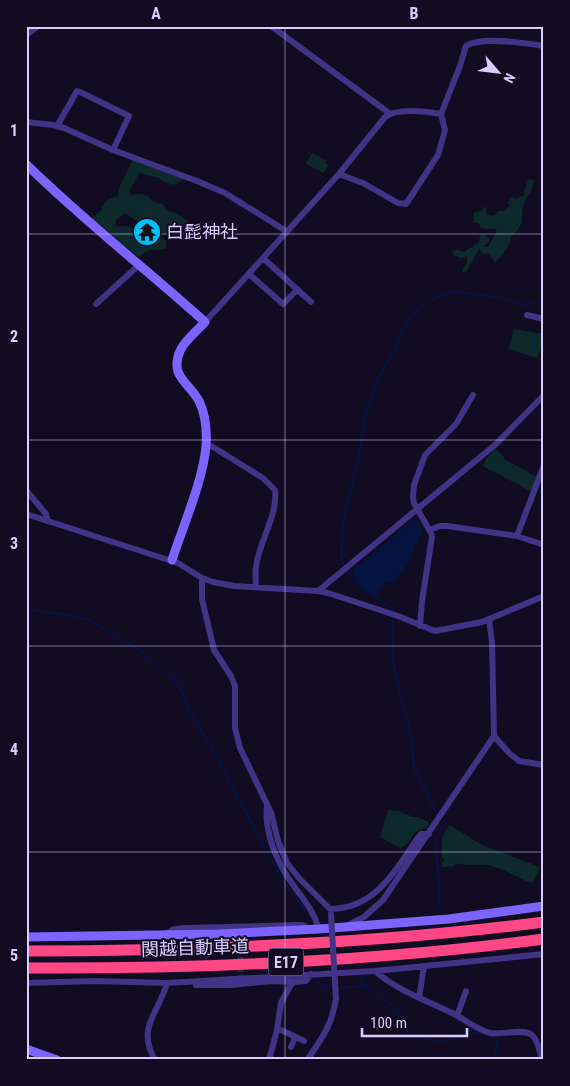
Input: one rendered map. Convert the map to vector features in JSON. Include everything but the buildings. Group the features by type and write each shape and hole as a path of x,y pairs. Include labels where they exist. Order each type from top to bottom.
{"highway":[{"name":"関越自動車道","path":"26,951 154,950 322,944 463,933 544,922"},
{"name":"関越自動車道","path":"26,968 154,967 322,961 464,950 544,939"}],"street":[{"path":"26,35 38,26"},
{"path":"271,26 389,113"},
{"path":"339,174 363,183 398,203 406,204 438,155 445,130 440,114 460,66 466,46 470,43 497,41 544,46"},
{"path":"57,126 77,91 80,92 129,116 114,150"},
{"path":"172,560 200,474 207,430 204,411 198,398 181,379 178,370 178,359 182,349 339,174 389,113 408,111 440,114"},
{"path":"26,122 57,126 114,150 178,173 225,194 286,231"},
{"path":"26,164 69,205 140,264 205,322"},
{"path":"263,258 311,302"},
{"path":"96,304 140,264"},
{"path":"249,274 283,304 297,290"},
{"path":"527,315 544,319"},
{"path":"420,626 422,601 432,541 429,530 417,510 413,491 424,455 456,424 473,395"},
{"path":"318,591 502,439 543,396"},
{"path":"206,445 214,447 263,478 275,490 271,516 256,567 256,587"},
{"path":"517,536 544,465"},
{"path":"26,490 46,514 48,521"},
{"path":"26,514 172,560 202,578 221,584 328,592 390,613 428,629 440,630 470,625 544,596"},
{"path":"429,530 440,526 447,526 517,536 544,545"},
{"path":"202,578 202,599 214,650 231,676 235,686 235,728 240,748 266,800 269,835 275,851 286,874 315,914 315,929"},
{"path":"345,927 364,917 383,900 430,834 494,736 492,642 489,619"},
{"path":"494,736 519,761 544,765"},
{"path":"267,806 271,812 278,841 287,862 299,878 330,911 336,999 331,1022 308,1060"},
{"path":"330,911 356,905 375,894 417,839 422,834 430,834"},
{"path":"26,937 315,929 449,919 544,906"},
{"path":"168,983 375,971 544,954"},
{"path":"419,998 424,966"},
{"path":"375,971 385,980 490,1033 529,1033 534,1036 542,1060"},
{"path":"26,983 94,981 231,985 272,981 306,981 311,974"},
{"path":"269,1060 282,999 294,982"},
{"path":"155,1060 148,1049 147,1028 168,983"},
{"path":"457,1016 466,991"},
{"path":"277,1028 304,1041"},
{"path":"291,1047 295,1037"},
{"path":"26,1048 57,1060"}],"green space":[{"path":"312,153 327,161 325,163 328,165 324,173 306,164"},
{"path":"132,161 183,178 183,180 173,185 159,178 139,173 130,192 132,195 141,194 148,196 154,202 163,204 167,211 176,213 200,229 193,237 185,234 178,241 140,220 135,220 124,214 116,220 115,225 117,227 131,227 134,232 148,239 157,233 166,242 166,249 150,250 138,257 127,247 121,247 119,241 93,220 92,217 102,210 101,207 109,199 118,196 119,188"},
{"path":"528,180 534,181 531,192 522,208 522,222 511,237 505,251 495,262 488,253 483,254 479,249 464,273 462,271 467,262 467,256 461,258 453,255 453,251 465,252 469,248 473,248 482,233 489,238 484,247 488,247 497,230 482,228 480,224 473,222 474,212 482,211 482,207 486,208 487,214 494,216 498,211 504,211 510,205 508,203 511,197 516,199 524,195"},
{"path":"514,329 544,334 544,343 537,358 509,349"},
{"path":"495,449 504,459 537,477 532,492 483,466 486,459"},
{"path":"388,810 400,811 410,817 417,817 429,822 428,826 414,833 409,842 401,849 380,837"},
{"path":"450,825 482,845 540,867 533,883 502,869 487,865 455,863 455,866 442,867 444,858 442,858 442,840 444,833"}],"shaded area":[{"path":"415,518 423,529 408,563 393,584 385,582 375,598 363,588 352,571"}],"waterway":[{"path":"26,30 31,26"},
{"path":"437,814 414,768 411,734 393,661 393,609 365,592 344,568 341,555 343,522 358,460 366,411 381,373 394,352 409,318 421,307 437,297 459,292 502,298 527,305 538,301 544,302"},
{"path":"26,609 75,616 91,621 142,652 179,685 193,717 220,762 283,880 308,914 310,921"},
{"path":"440,907 436,841 442,828"},
{"path":"361,976 365,986 371,992 389,1002 400,1016 407,1031 439,1043 475,1032 496,1038 497,1046 493,1060"},
{"path":"318,980 322,987 333,989"},
{"path":"337,988 365,986"}],"tunnel":[{"path":"239,930 241,982"}],"place":[{"name":"白髭神社","path":"147,232"}]}
